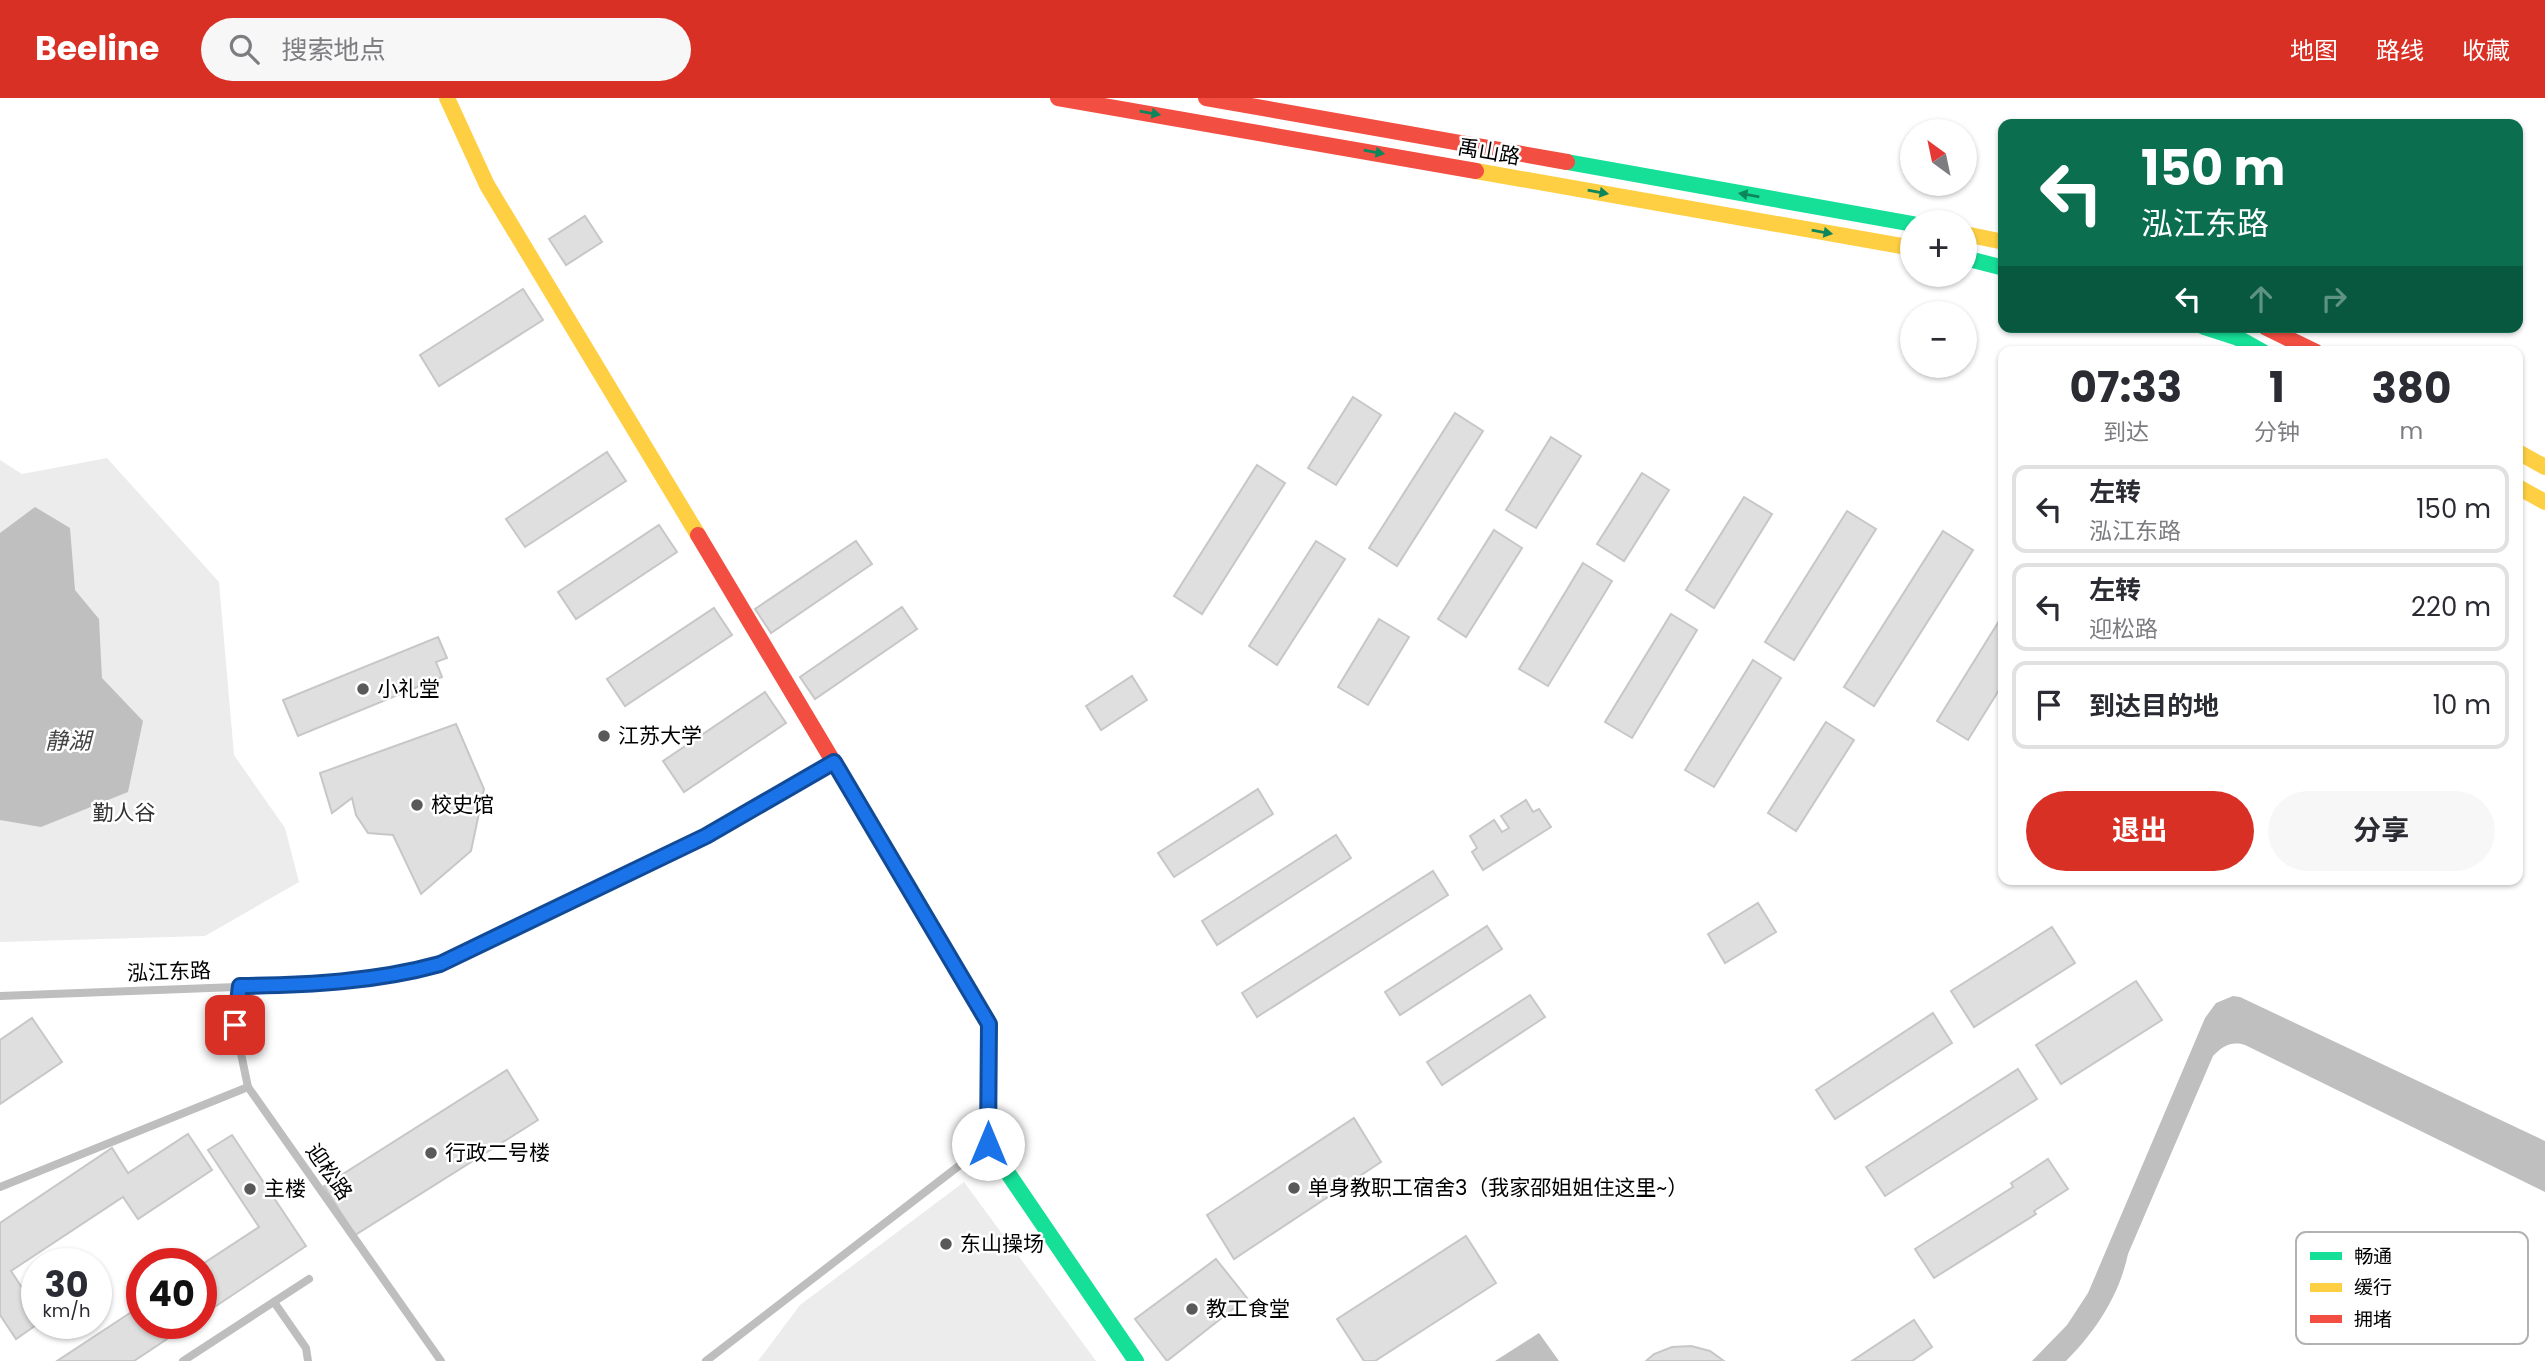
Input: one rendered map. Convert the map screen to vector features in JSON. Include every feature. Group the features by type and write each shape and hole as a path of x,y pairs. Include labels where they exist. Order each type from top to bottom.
{"main road":[{"path":"447,98 486,185 989,1024 988,1144 1136,1361"},
{"name":"禹山路","path":"1058,98 1900,246"},
{"name":"禹山路","path":"1206,98 1900,223"},
{"path":"1977,236 1998,241"},
{"path":"1977,261 1998,266"},
{"path":"2223,333 2252,346"},
{"path":"2277,333 2304,346"},
{"path":"2523,455 2545,467"},
{"path":"2523,490 2545,502"}],"lane":[{"name":"泓江东路","path":"0,996 364,980 399,975 440,964 706,836 834,762"},
{"name":"迎松路","path":"240,986 235,1025 248,1087 441,1361"},
{"path":"0,1187 248,1087"},
{"path":"706,1361 988,1144"},
{"path":"183,1361 309,1279"},
{"path":"274,1302 306,1348 308,1361"}],"green space":[{"name":"勤人谷","path":"107,458 219,582 234,755 285,828 299,882 205,936 0,942 0,460 22,474"},
{"name":"东山操场","path":"964,1182 1096,1361 758,1361 800,1305"}],"water":[{"name":"静湖","path":"35,507 70,528 75,590 99,619 102,678 143,721 128,792 41,827 0,820 0,533"},
{"path":"2233,996 2545,1141 2545,1192 2245,1045 2228,1045 2213,1056 2105,1312 2087,1338 2066,1361 2032,1361 2067,1325 2088,1293 2205,1018 2216,1003"},
{"path":"1539,1333 1559,1361 1495,1361"}],"building":[{"path":"585,216 602,242 566,265 549,239"},
{"path":"523,289 543,320 439,386 420,355"},
{"path":"1353,397 1381,415 1336,485 1308,468"},
{"path":"1455,413 1483,431 1397,566 1369,548"},
{"path":"1551,437 1581,456 1536,528 1506,510"},
{"path":"607,452 626,481 525,547 506,519"},
{"path":"1257,465 1285,483 1202,614 1174,596"},
{"path":"1642,473 1669,490 1624,561 1597,544"},
{"path":"1744,497 1772,514 1714,608 1686,590"},
{"path":"1847,511 1876,529 1794,660 1765,642"},
{"path":"659,525 677,552 576,619 558,592"},
{"path":"1494,530 1522,548 1466,637 1438,619"},
{"path":"1943,531 1973,550 1874,706 1844,687"},
{"path":"856,541 872,564 771,633 755,609"},
{"path":"1316,541 1345,559 1277,665 1249,646"},
{"path":"1583,563 1612,581 1548,686 1519,669"},
{"path":"902,607 917,629 815,699 800,677"},
{"path":"714,608 732,635 625,706 607,679"},
{"path":"1671,614 1697,630 1632,738 1605,722"},
{"path":"1379,619 1409,637 1368,705 1338,687"},
{"path":"1998,623 1998,692 1968,740 1937,721"},
{"name":"小礼堂","path":"438,637 447,658 436,662 442,677 298,736 283,700"},
{"path":"1753,660 1781,678 1714,787 1685,770"},
{"path":"1132,676 1147,700 1101,730 1086,706"},
{"path":"765,692 786,723 684,792 663,761"},
{"path":"1826,722 1854,740 1796,831 1768,813"},
{"name":"校史馆","path":"456,724 484,789 471,851 421,894 393,835 368,833 356,815 352,798 332,813 320,773"},
{"path":"1258,789 1273,814 1174,877 1158,853"},
{"path":"1526,800 1533,812 1539,809 1551,827 1483,870 1472,852 1477,848 1470,836 1494,820 1502,832 1509,828 1501,816"},
{"path":"1336,835 1351,858 1217,945 1202,921"},
{"path":"1433,871 1448,895 1257,1017 1242,993"},
{"path":"1758,903 1776,932 1725,963 1708,934"},
{"path":"1487,926 1502,949 1400,1015 1385,992"},
{"path":"2052,927 2075,963 1974,1027 1951,991"},
{"path":"2136,981 2162,1020 2061,1084 2036,1045"},
{"path":"1530,995 1545,1017 1442,1085 1427,1062"},
{"path":"1933,1013 1952,1043 1835,1119 1816,1090"},
{"path":"32,1018 62,1062 0,1104 0,1040"},
{"path":"2018,1069 2037,1099 1885,1196 1866,1167"},
{"name":"行政二号楼","path":"507,1070 538,1120 355,1235 324,1186"},
{"name":"单身教职工宿舍3（我家邵姐姐住这里~）","path":"1354,1118 1381,1162 1234,1259 1207,1215"},
{"path":"188,1134 212,1170 138,1219 123,1197 46,1248 21,1248 21,1264 11,1271 21,1286 21,1336 16,1339 0,1315 0,1223 112,1148 128,1173"},
{"name":"主楼","path":"232,1135 306,1246 217,1305 217,1255 259,1227 208,1150"},
{"path":"2048,1159 2068,1189 2034,1211 2036,1214 1934,1278 1915,1249 2013,1187 2011,1183"},
{"path":"1466,1236 1496,1283 1375,1361 1364,1361 1337,1319"},
{"name":"教工食堂","path":"1216,1259 1247,1298 1167,1361 1135,1319"},
{"path":"126,1316 126,1339 167,1339 134,1361 57,1361 90,1339 112,1339 112,1325"},
{"path":"1914,1320 1932,1347 1912,1361 1852,1361"},
{"path":"1691,1346 1710,1351 1724,1361 1646,1361 1654,1354 1672,1347"}],"traffic: fast":[{"path":"1567,162 1900,222"},
{"path":"1977,261 1998,266"},
{"path":"2223,333 2252,346"},
{"path":"904,880 989,1024 988,1144 1136,1361"}],"traffic: slow":[{"path":"447,98 487,185 698,535"},
{"path":"1476,171 1900,246"},
{"path":"1977,236 1998,241"},
{"path":"2523,455 2545,467"},
{"path":"2523,490 2545,502"}],"traffic: jam":[{"path":"1058,98 1476,171"},
{"path":"1206,98 1567,162"},
{"path":"2277,333 2304,346"},
{"path":"698,535 904,880"}],"place":[{"name":"小礼堂","path":"363,689"},
{"name":"江苏大学","path":"604,736"},
{"name":"校史馆","path":"417,805"},
{"name":"行政二号楼","path":"431,1153"},
{"name":"单身教职工宿舍3（我家邵姐姐住这里~）","path":"1294,1188"},
{"name":"主楼","path":"250,1189"},
{"name":"东山操场","path":"946,1244"},
{"name":"教工食堂","path":"1192,1309"}],"route":[{"path":"235,1025 240,986 364,980 399,975 440,964 706,836 834,762 989,1024 988,1144"}]}
